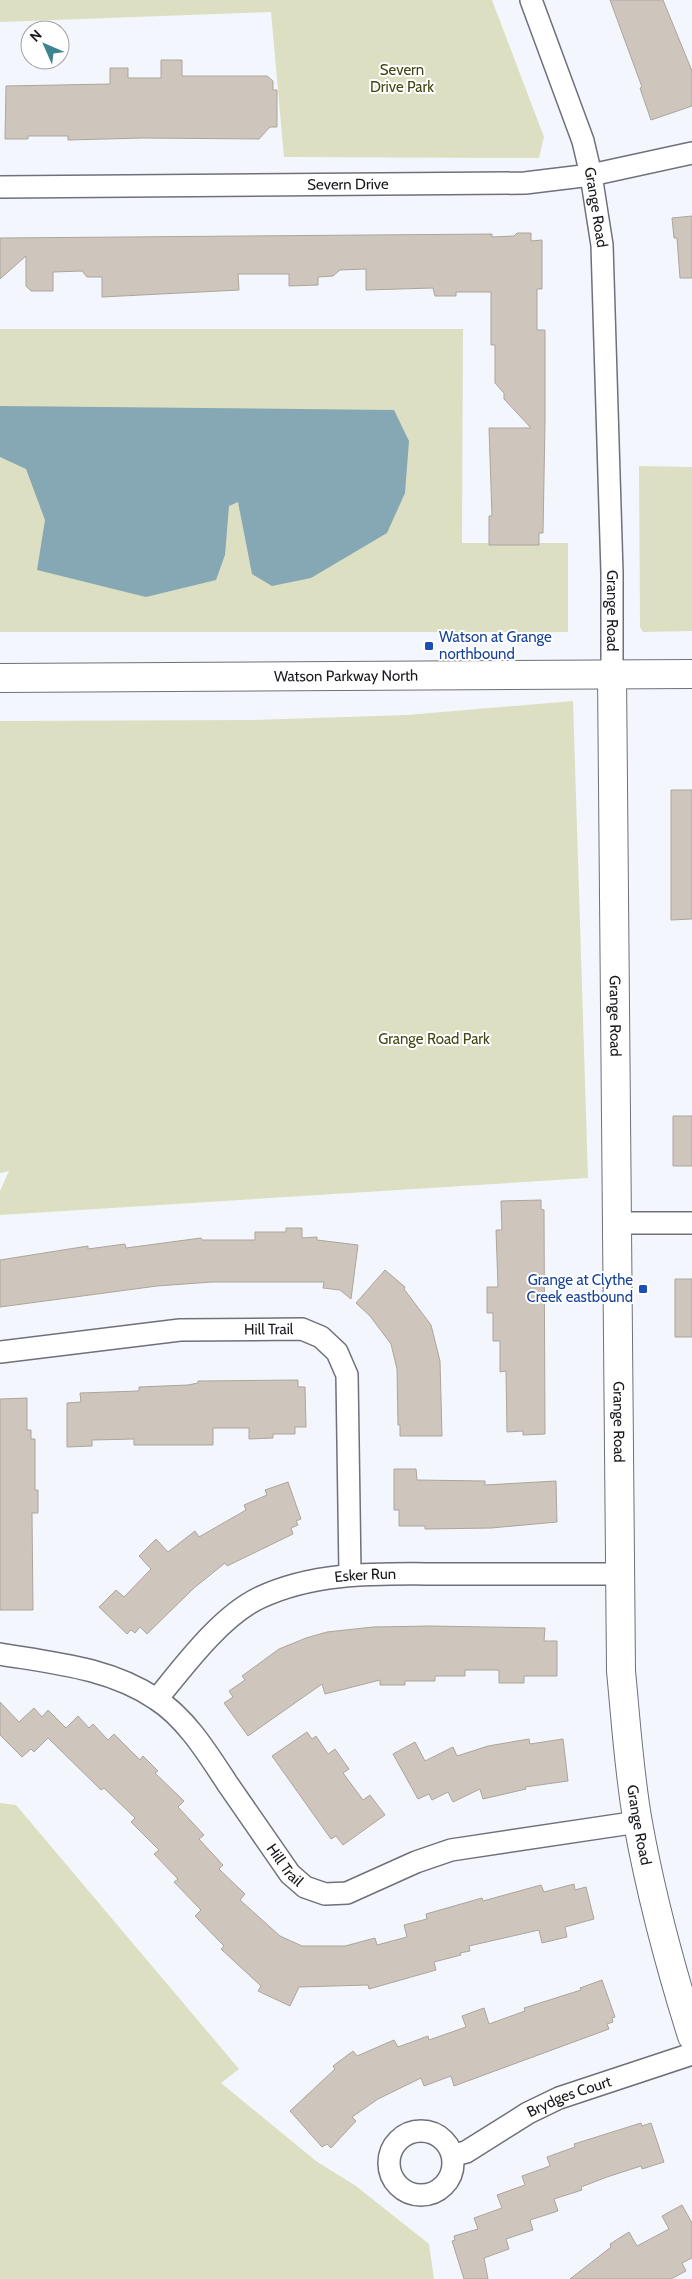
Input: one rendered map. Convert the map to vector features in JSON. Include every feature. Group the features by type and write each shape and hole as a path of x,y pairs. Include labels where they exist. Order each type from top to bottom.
{"street":[{"name":"Grange Road","path":"531,0 575,118 592,175 605,276 612,573 621,1671 628,1752 638,1822 668,1957 692,2036"},
{"name":"Severn Drive","path":"0,187 525,183 592,175 692,153"},
{"name":"Watson Parkway North","path":"0,678 692,674"},
{"path":"618,1223 692,1223"},
{"name":"Hill Trail","path":"0,1352 180,1330 302,1329 321,1337 338,1352 347,1375 350,1574"},
{"name":"Esker Run","path":"157,1699 196,1652 226,1622 258,1599 300,1583 350,1574 619,1574"},
{"name":"Hill Trail","path":"0,1654 76,1666 102,1673 157,1699 180,1721 206,1753 290,1874 305,1887 325,1894 347,1893 416,1862 451,1850 638,1822"},
{"name":"Brydges Court","path":"454,2155 466,2152 528,2113 559,2098 692,2054"}],"green space":[{"name":"Severn Drive Park","path":"0,0 492,0 544,137 539,158 284,157 271,12 0,22"},
{"path":"0,329 463,329 462,543 568,543 568,632 0,632"},
{"path":"639,466 692,467 692,631 643,632 640,627"},
{"name":"Grange Road Park","path":"573,701 588,1178 0,1215 0,1191 9,1171 0,1173 0,721 252,720 407,715"},
{"path":"0,1803 16,1805 239,2069 221,2083 316,2161 356,2186 429,2244 434,2279 0,2279"}],"water":[{"path":"0,406 394,410 409,441 405,493 387,533 311,578 272,586 252,574 238,502 229,506 225,555 216,580 146,597 37,570 45,520 26,469 0,457"}],"building":[{"path":"610,0 663,0 692,71 692,106 651,120 640,88 642,87"},
{"path":"161,60 182,60 182,76 267,76 273,81 273,90 277,90 277,127 270,127 259,139 143,138 68,140 68,136 28,136 28,139 5,139 6,86 110,84 110,68 128,68 128,78 161,78"},
{"path":"692,216 692,278 680,278 677,238 674,238 672,218"},
{"path":"517,233 531,233 531,241 542,240 542,289 537,289 537,330 545,330 545,422 543,533 539,533 539,545 489,545 489,516 492,516 489,428 531,428 504,399 504,393 495,383 495,345 491,345 491,292 456,292 456,296 435,296 433,288 366,290 366,269 340,270 333,276 318,277 318,285 289,286 289,274 238,274 239,290 102,297 102,277 87,277 82,271 53,272 53,291 31,291 26,286 26,256 0,279 0,238 492,234 492,237 514,236"},
{"path":"671,790 692,790 692,919 671,920"},
{"path":"673,1116 692,1116 692,1166 673,1166"},
{"path":"541,1200 541,1209 544,1210 545,1434 523,1435 523,1431 507,1432 506,1371 500,1372 500,1341 493,1341 493,1313 487,1313 487,1287 498,1287 496,1230 502,1230 501,1201"},
{"path":"286,1228 302,1228 302,1238 317,1237 317,1240 358,1245 351,1299 340,1290 323,1288 324,1282 212,1282 157,1286 0,1307 0,1260 88,1246 88,1249 125,1244 126,1248 201,1238 202,1240 255,1240 255,1232 286,1232"},
{"path":"385,1270 405,1287 404,1289 431,1325 440,1361 442,1436 400,1436 400,1425 398,1425 397,1369 391,1344 370,1316 356,1303"},
{"path":"675,1279 692,1279 692,1337 675,1337"},
{"path":"298,1380 298,1387 305,1387 306,1427 295,1427 295,1434 273,1434 273,1438 249,1439 249,1428 213,1428 213,1445 134,1445 134,1439 92,1440 92,1446 67,1447 67,1403 81,1402 80,1393 139,1391 139,1387 188,1385 198,1383 198,1381"},
{"path":"27,1398 27,1430 31,1430 31,1439 35,1439 35,1490 38,1490 38,1513 32,1513 33,1610 0,1610 0,1399"},
{"path":"394,1469 416,1469 417,1480 485,1481 485,1485 556,1481 557,1522 491,1528 425,1529 425,1526 399,1526 399,1510 394,1510"},
{"path":"288,1482 301,1519 296,1521 298,1525 291,1528 293,1534 227,1566 225,1563 194,1588 147,1634 140,1627 135,1633 131,1630 127,1634 99,1607 116,1590 124,1597 151,1569 139,1556 156,1539 168,1552 195,1531 199,1537 246,1510 244,1505 267,1495 265,1490"},
{"path":"373,1627 545,1628 544,1641 557,1641 557,1676 524,1676 524,1683 499,1683 499,1670 465,1670 465,1676 435,1676 435,1681 405,1681 405,1685 380,1685 380,1680 325,1694 322,1684 248,1736 224,1703 233,1697 229,1691 245,1680 242,1676 279,1649 306,1638 327,1632"},
{"path":"0,1702 19,1722 34,1708 42,1717 48,1710 66,1728 78,1716 89,1728 93,1724 108,1740 114,1734 140,1760 143,1756 158,1771 155,1773 184,1801 178,1807 204,1835 199,1839 223,1865 219,1869 245,1894 240,1900 280,1936 302,1946 345,1946 375,1938 377,1945 407,1937 404,1925 427,1919 426,1914 482,1898 483,1901 541,1885 544,1892 574,1884 575,1890 586,1887 594,1919 565,1927 567,1937 542,1943 539,1930 469,1946 470,1951 434,1962 436,1970 369,1989 368,1985 299,1987 290,2006 258,1991 261,1986 221,1949 224,1946 195,1916 201,1910 174,1882 178,1879 154,1854 159,1850 131,1822 135,1818 104,1788 101,1790 48,1738 34,1752 31,1749 22,1757 0,1735"},
{"path":"307,1732 312,1739 316,1736 328,1754 335,1749 349,1769 343,1773 363,1800 370,1795 385,1815 343,1845 336,1836 331,1839 272,1756"},
{"path":"529,1739 530,1744 563,1739 568,1781 525,1787 526,1789 483,1799 480,1789 453,1802 448,1792 432,1800 429,1794 418,1799 393,1754 415,1742 425,1761 453,1747 457,1756 488,1746"},
{"path":"602,1980 615,2017 612,2018 613,2022 607,2024 609,2029 454,2086 451,2076 424,2086 421,2078 378,2099 352,2117 356,2121 331,2148 327,2144 322,2147 290,2111 335,2069 333,2066 353,2051 357,2056 394,2040 398,2047 428,2036 429,2040 466,2027 462,2016 484,2008 489,2024 525,2011 524,2008 581,1990 580,1988"},
{"path":"641,2123 642,2126 651,2123 664,2162 642,2169 641,2166 607,2177 581,2187 582,2190 554,2199 558,2211 530,2220 533,2230 506,2239 509,2249 484,2258 488,2279 464,2279 452,2241 455,2240 454,2236 478,2229 474,2218 502,2208 497,2195 525,2185 522,2176 550,2166 547,2157 575,2147 574,2144"},
{"path":"682,2205 692,2223 692,2258 682,2263 686,2271 671,2279 570,2279 611,2247 610,2244 629,2232 637,2246 669,2229 662,2216"}],"place":[{"name":"Watson at Grange northbound","path":"429,646"},
{"name":"Grange at Clythe Creek eastbound","path":"643,1289"}]}
